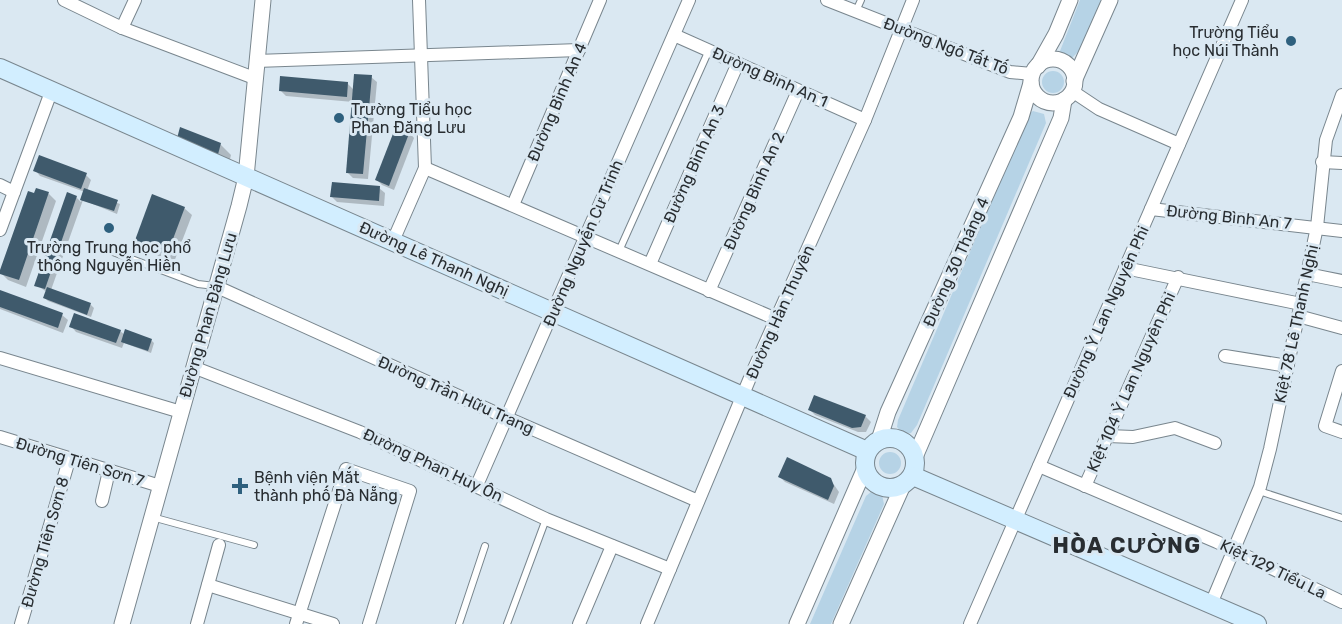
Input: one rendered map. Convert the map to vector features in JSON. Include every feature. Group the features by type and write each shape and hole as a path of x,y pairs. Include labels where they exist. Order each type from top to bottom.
{"main road":[{"name":"Đường Lê Thanh Nghị","path":"0,68 51,93 393,241 870,453"},
{"path":"908,480 915,457 901,440 886,438 870,453 877,485 890,489 908,480 1016,519 1257,624"}],"street":[{"path":"64,0 122,28 254,78"},
{"path":"122,28 135,0"},
{"name":"Đường Phan Đăng Lưu","path":"122,624 246,177 255,61 263,0"},
{"path":"393,241 425,168 419,0"},
{"name":"Đường Bình An 4","path":"513,205 600,0"},
{"name":"Đường Nguyễn Cư Trinh","path":"477,485 690,0"},
{"name":"Đường Ngô Tất Tố","path":"827,0 858,6 901,29 1010,72 1034,74"},
{"name":"Đường Hàn Thuyên","path":"647,624 776,319 865,120 913,0"},
{"name":"Đường 30 Tháng 4","path":"797,624 888,412 1021,117 1034,74 1056,34 1070,0"},
{"path":"915,457 1110,0"},
{"name":"Đường Ỷ Lan Nguyên Phi","path":"970,624 1242,0"},
{"name":"Đường Bình An 1","path":"674,35 865,120"},
{"path":"255,61 579,50"},
{"path":"1050,60 1064,63 1073,74 1070,90 1050,103 1043,101 1037,96 1034,74 1050,60"},
{"name":"Đường Bình An 3","path":"650,264 738,63"},
{"path":"1070,90 1099,109 1179,144"},
{"name":"Đường Bình An 2","path":"709,291 798,91"},
{"path":"0,230 51,93"},
{"name":"Kiệt 78 Lê Thanh Nghị","path":"1233,550 1258,490 1317,227 1322,197 1322,162 1326,140 1342,95"},
{"path":"1322,162 1342,163"},
{"path":"425,168 776,319"},
{"path":"0,185 14,192"},
{"name":"Đường Bình An 7","path":"1151,209 1342,231"},
{"path":"1125,268 1178,277 1300,310 1342,328"},
{"path":"1307,274 1342,280"},
{"name":"Kiệt 104 Ỷ Lan Nguyên Phi","path":"1085,486 1178,277"},
{"name":"Đường Trần Hữu Trang","path":"215,286 507,418 698,501"},
{"path":"1225,356 1287,366"},
{"path":"0,358 181,412"},
{"name":"Đường Phan Huy Ôn","path":"193,367 360,432 546,519 670,569"},
{"path":"1342,371 1325,426 1342,432"},
{"path":"1108,436 1133,437 1175,428 1215,443"},
{"name":"Đường Tiên Sơn 7","path":"0,437 160,486"},
{"name":"Đường Tiên Sơn 8","path":"21,624 69,460"},
{"name":"Kiệt 129 Tiểu La","path":"1039,466 1340,597"},
{"path":"297,619 346,469 410,491 369,624"},
{"path":"102,501 109,471"},
{"path":"841,624 908,480"},
{"path":"196,624 219,545"},
{"path":"579,624 612,546"},
{"path":"1211,604 1233,550"},
{"path":"208,585 297,619 333,624"}],"lane":[{"path":"619,251 709,50"},
{"path":"105,249 198,284 215,286"},
{"path":"1258,490 1342,518"},
{"path":"151,516 254,545"},
{"path":"507,624 546,519"},
{"path":"459,624 484,546"}],"shaded area":[{"path":"1080,0 1101,0 1081,49 1071,59 1062,56 1060,51"},
{"path":"1053,71 1061,74 1064,82 1061,90 1053,93 1045,90 1042,82 1045,74"},
{"path":"1033,111 1044,114 1046,123 917,425 911,433 903,434 897,427 898,420 1029,114"},
{"path":"890,452 898,455 901,463 898,471 890,474 882,471 879,463 882,455"},
{"path":"871,492 882,495 884,504 831,624 810,624 866,496"}],"building":[{"path":"354,74 372,75 363,174 346,173"},
{"path":"280,76 348,82 347,97 279,91"},
{"path":"396,126 410,131 389,186 375,180"},
{"path":"180,127 221,143 216,162 175,146"},
{"path":"39,155 87,173 81,189 33,171"},
{"path":"332,182 380,186 379,201 330,197"},
{"path":"36,188 49,192 19,280 0,274 0,270 28,191 34,193"},
{"path":"84,188 118,200 114,211 80,200"},
{"path":"67,192 77,196 45,289 34,286"},
{"path":"152,194 185,207 167,255 134,243"},
{"path":"47,287 91,303 87,315 43,298"},
{"path":"0,290 63,313 58,328 0,307"},
{"path":"74,313 121,330 116,343 69,327"},
{"path":"125,329 152,339 148,351 121,342"},
{"path":"814,395 866,415 861,427 852,428 808,410"},
{"path":"787,457 831,478 834,486 828,500 778,477"}],"place":[{"name":"Trường Tiểu học Núi Thành","path":"1291,41"},
{"name":"Trường Tiểu học Phan Đăng Lưu","path":"339,118"},
{"name":"Trường Trung học phổ thông Nguyễn Hiền","path":"109,228"},
{"name":"Bệnh viện Mắt thành phố Đà Nẵng","path":"240,486"}],"district":[{"name":"HÒA CƯỜNG","path":"1127,545"}]}
